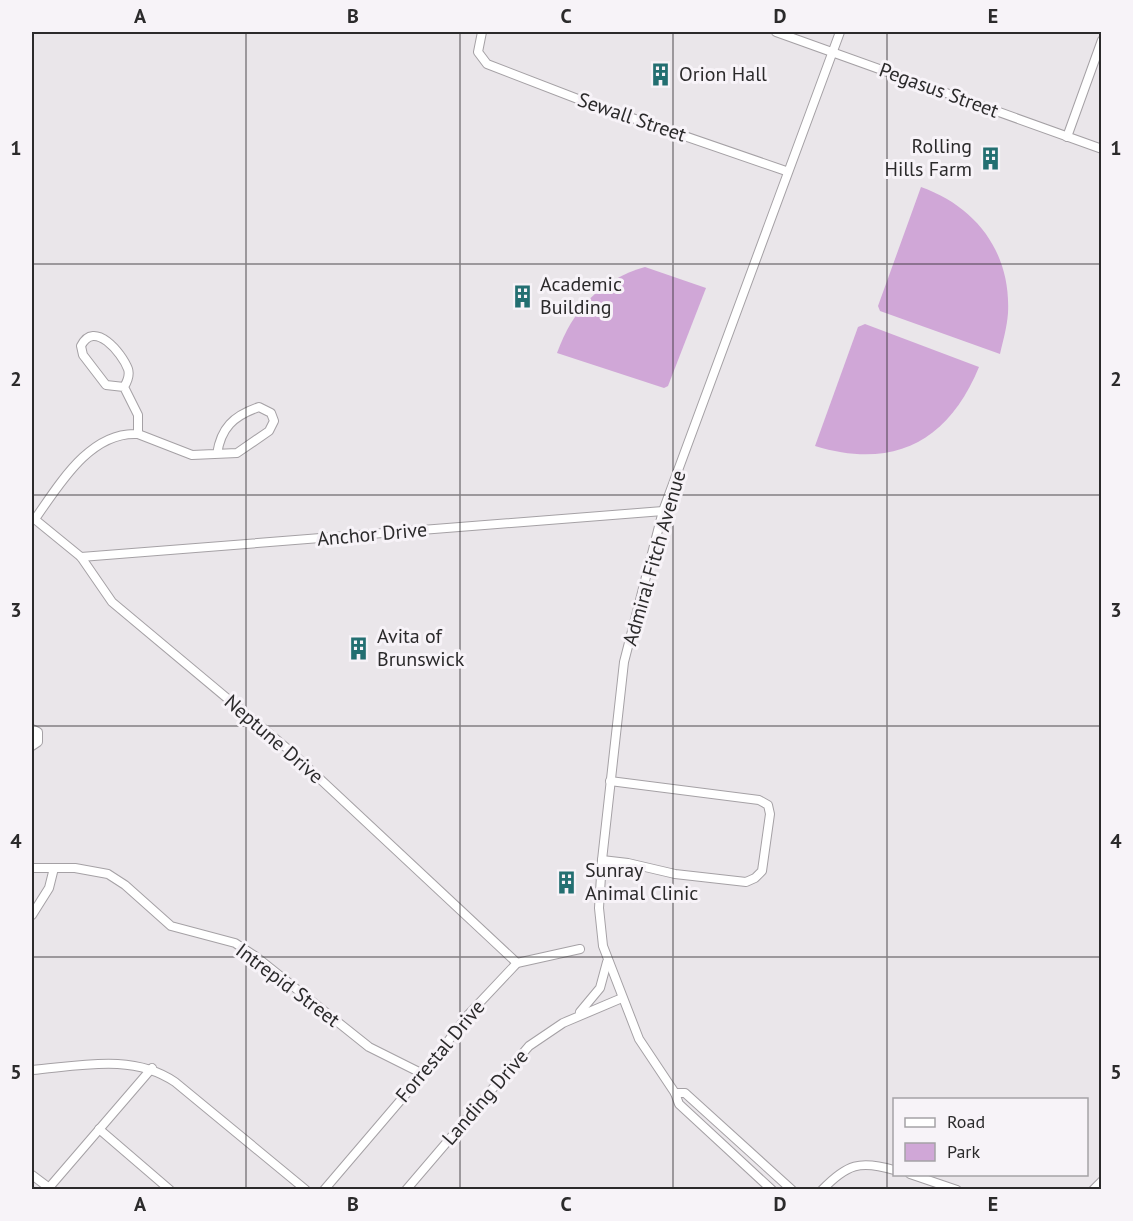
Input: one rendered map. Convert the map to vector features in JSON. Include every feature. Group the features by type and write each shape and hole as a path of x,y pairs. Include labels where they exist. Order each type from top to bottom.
{"street":[{"name":"Sewall Street","path":"482,32 477,45 481,57 488,64 583,101 786,171"},
{"name":"Pegasus Street","path":"776,32 1101,149"},
{"name":"Admiral Fitch Avenue","path":"772,1190 679,1104 675,1093 639,1039 603,946 599,908 610,781 624,662 663,511 786,171 840,32"},
{"path":"1067,137 1101,40"},
{"path":"124,387 106,385 82,355 81,346 87,337 93,335 104,337 128,368 129,374 124,387 138,415 138,434"},
{"path":"33,518 60,484 97,446 114,437 138,434 192,454 217,454 237,453 269,432 274,421 271,413 259,407 244,414 223,430 217,454"},
{"name":"Anchor Drive","path":"81,557 663,511"},
{"name":"Neptune Drive","path":"33,518 81,557 112,602 289,750 517,963"},
{"path":"32,729 38,732 38,742 32,746"},
{"path":"602,860 628,863 675,874 746,882 756,878 762,871 771,814 768,805 759,800 610,781"},
{"name":"Intrepid Street","path":"32,868 75,868 108,874 125,885 171,926 235,943 255,956 369,1047 423,1074"},
{"path":"32,915 49,888 54,868"},
{"path":"517,963 580,950"},
{"name":"Landing Drive","path":"575,1017 600,988 607,958"},
{"name":"Forrestal Drive","path":"324,1190 423,1074 468,1016 517,963"},
{"name":"Landing Drive","path":"406,1190 529,1046 575,1017 622,998"},
{"path":"32,1070 117,1063 152,1068 175,1082 306,1190"},
{"path":"32,1175 48,1188 152,1068"},
{"name":"Admiral Fitch Avenue","path":"675,1093 685,1093 792,1190"},
{"path":"99,1129 170,1190"},
{"path":"822,1190 841,1172 852,1166 872,1164 893,1170"},
{"path":"916,1176 957,1190"},
{"path":"1093,1190 1101,1181"}],"green space":[{"path":"921,187 959,207 987,235 997,252 1004,271 1008,313 1000,354 880,311 878,306"},
{"path":"645,267 706,288 668,386 664,388 557,353 571,323 590,298 615,280"},
{"path":"865,324 979,367 966,393 951,414 934,431 915,444 893,451 869,454 843,453 815,446 858,327"}],"place":[{"name":"Orion Hall","path":"661,74"},
{"name":"Rolling Hills Farm","path":"990,158"},
{"name":"Academic Building","path":"522,296"},
{"name":"Avita of Brunswick","path":"359,648"},
{"name":"Sunray Animal Clinic","path":"567,882"}]}
